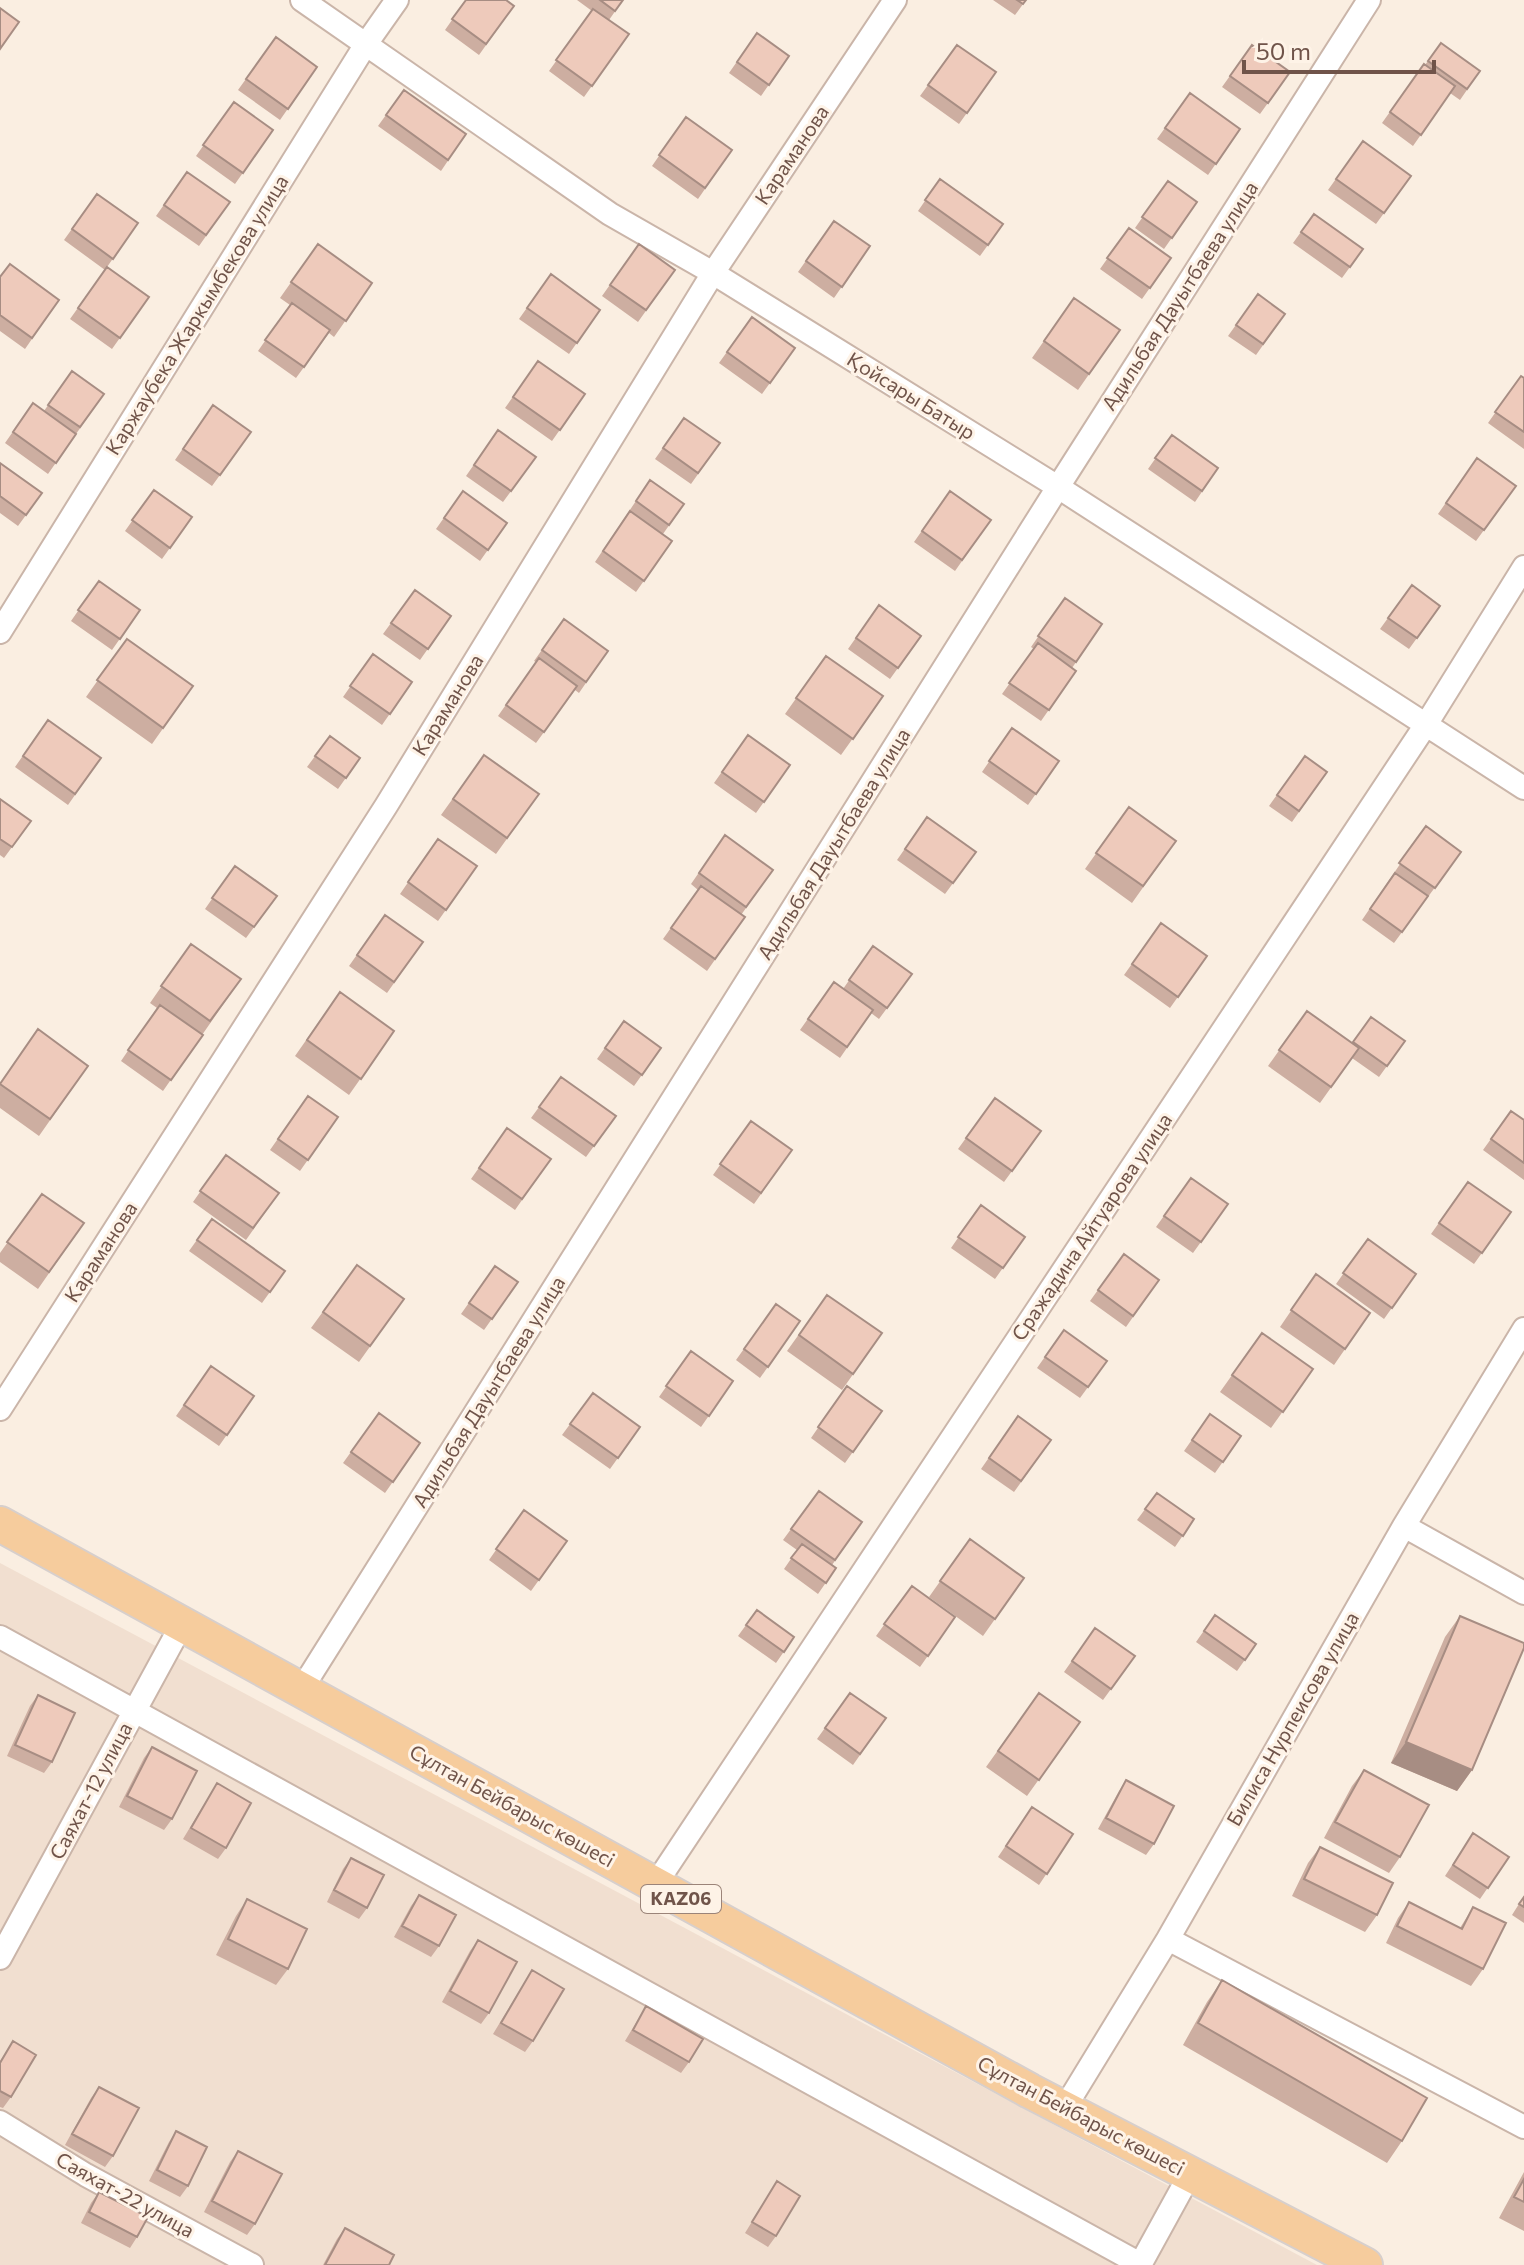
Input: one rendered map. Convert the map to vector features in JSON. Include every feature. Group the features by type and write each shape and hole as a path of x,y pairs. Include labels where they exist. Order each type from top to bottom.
{"main road":[{"name":"Сұлтан Бейбарыс көшесі","path":"0,1524 1064,2109 1365,2265"}],"street":[{"name":"Қойсары Батыр","path":"302,0 610,214 713,273 1058,487 1524,788"},
{"name":"Каржаубека Жаркымбекова улица","path":"0,632 366,44 397,0"},
{"name":"Караманова","path":"0,1409 386,806 713,273 895,0"},
{"name":"Адильбая Дауытбаева улица","path":"301,1690 1058,487 1369,0"},
{"name":"Сражадина Айтуарова улица","path":"655,1885 1427,723 1524,567"},
{"name":"Билиса Нурпеисова улица","path":"1064,2109 1168,1939 1404,1526 1524,1329"},
{"path":"1404,1526 1524,1593"},
{"name":"Саяхат-12 улица","path":"0,1958 182,1624"},
{"path":"0,1637 1140,2264 1190,2174"},
{"path":"1168,1939 1524,2127"},
{"name":"Саяхат-22 улица","path":"0,2122 86,2175 246,2264"}],"shaded area":[{"path":"0,1563 1317,2265 0,2265"}],"building":[{"path":"466,0 506,0 514,6 486,44 452,19"},
{"path":"600,0 623,0 615,11"},
{"path":"0,8 19,22 0,49"},
{"path":"593,9 629,34 592,86 556,60"},
{"path":"757,33 789,56 769,85 737,62"},
{"path":"276,37 317,67 288,109 246,79"},
{"path":"1441,43 1480,71 1467,89 1428,61"},
{"path":"957,45 996,72 967,113 928,85"},
{"path":"1252,45 1290,72 1268,103 1230,76"},
{"path":"1424,64 1455,86 1421,135 1390,112"},
{"path":"404,90 466,134 448,160 386,115"},
{"path":"1190,93 1240,129 1216,164 1165,128"},
{"path":"234,102 273,130 243,173 203,145"},
{"path":"686,117 732,150 705,188 659,155"},
{"path":"1363,141 1411,176 1384,213 1336,179"},
{"path":"187,172 230,202 206,235 164,205"},
{"path":"940,179 1003,224 988,245 925,200"},
{"path":"1168,181 1197,202 1172,238 1142,217"},
{"path":"97,194 138,223 113,259 72,229"},
{"path":"1314,214 1363,249 1350,267 1301,232"},
{"path":"834,221 870,246 842,287 806,261"},
{"path":"1129,228 1171,258 1150,288 1107,258"},
{"path":"318,244 372,283 346,321 291,282"},
{"path":"639,244 675,270 646,310 610,285"},
{"path":"10,264 59,300 32,338 0,315 0,277"},
{"path":"107,267 149,297 120,338 78,308"},
{"path":"551,274 600,310 577,343 527,308"},
{"path":"1258,294 1285,314 1263,344 1236,325"},
{"path":"1074,298 1120,330 1089,374 1044,341"},
{"path":"292,303 330,330 304,367 265,340"},
{"path":"752,317 795,348 770,383 727,352"},
{"path":"538,361 585,394 560,430 513,397"},
{"path":"72,371 104,394 80,427 48,405"},
{"path":"1521,376 1524,378 1524,432 1495,412"},
{"path":"33,403 76,434 56,463 13,432"},
{"path":"213,405 251,432 220,475 183,449"},
{"path":"684,418 720,443 698,473 663,448"},
{"path":"498,430 536,457 511,491 474,465"},
{"path":"1172,435 1218,468 1202,491 1155,458"},
{"path":"1477,458 1516,486 1484,530 1446,503"},
{"path":"0,463 42,493 26,515 0,496"},
{"path":"650,480 684,504 669,525 636,501"},
{"path":"154,490 192,517 170,548 132,520"},
{"path":"463,491 507,523 488,550 444,518"},
{"path":"950,491 991,520 962,560 922,531"},
{"path":"630,511 672,541 644,581 603,551"},
{"path":"99,581 140,610 120,639 78,610"},
{"path":"1412,585 1440,606 1417,638 1388,618"},
{"path":"415,590 451,616 428,649 391,623"},
{"path":"1065,598 1102,624 1076,662 1038,636"},
{"path":"879,605 921,636 898,668 856,638"},
{"path":"564,619 608,651 586,682 542,650"},
{"path":"127,639 193,686 163,728 97,680"},
{"path":"1038,643 1076,671 1049,710 1009,683"},
{"path":"373,654 412,682 390,714 350,686"},
{"path":"826,656 883,696 853,739 796,698"},
{"path":"539,658 577,686 544,732 506,705"},
{"path":"48,720 101,758 75,794 23,756"},
{"path":"1012,728 1059,761 1036,794 989,761"},
{"path":"748,735 790,765 764,802 722,772"},
{"path":"330,736 360,758 346,778 315,756"},
{"path":"484,755 539,794 507,838 453,799"},
{"path":"1305,756 1327,772 1299,811 1277,795"},
{"path":"0,799 31,821 12,847 0,839"},
{"path":"1129,807 1176,841 1143,886 1096,853"},
{"path":"927,817 976,852 953,883 905,849"},
{"path":"1426,826 1461,852 1435,888 1399,863"},
{"path":"725,835 773,870 746,907 699,873"},
{"path":"438,839 477,866 446,910 408,882"},
{"path":"235,866 277,896 254,927 212,898"},
{"path":"1395,873 1428,896 1402,932 1370,909"},
{"path":"701,886 745,917 715,959 671,928"},
{"path":"385,915 423,942 394,982 357,955"},
{"path":"1161,923 1207,956 1178,997 1132,964"},
{"path":"191,944 241,979 210,1021 161,986"},
{"path":"873,946 912,974 887,1008 849,980"},
{"path":"834,982 873,1010 847,1047 808,1019"},
{"path":"340,992 394,1031 361,1079 307,1040"},
{"path":"160,1005 203,1035 171,1080 128,1050"},
{"path":"1307,1011 1359,1048 1331,1087 1279,1050"},
{"path":"1371,1017 1405,1041 1387,1066 1353,1042"},
{"path":"624,1021 661,1048 642,1075 605,1048"},
{"path":"38,1029 88,1066 50,1119 0,1084"},
{"path":"561,1077 616,1116 594,1146 539,1107"},
{"path":"308,1096 338,1117 308,1160 278,1139"},
{"path":"995,1098 1041,1131 1012,1171 966,1138"},
{"path":"1511,1111 1524,1120 1524,1163 1491,1139"},
{"path":"751,1121 792,1150 761,1193 720,1164"},
{"path":"507,1128 551,1159 522,1199 479,1168"},
{"path":"226,1155 279,1193 253,1228 200,1191"},
{"path":"1191,1178 1228,1204 1201,1242 1164,1216"},
{"path":"1468,1182 1511,1212 1482,1253 1439,1223"},
{"path":"42,1194 84,1223 49,1272 7,1242"},
{"path":"981,1205 1025,1237 1003,1268 958,1237"},
{"path":"212,1219 285,1271 270,1292 197,1240"},
{"path":"1368,1239 1416,1274 1392,1308 1343,1273"},
{"path":"1124,1254 1159,1280 1133,1316 1098,1290"},
{"path":"357,1265 404,1299 370,1346 323,1312"},
{"path":"495,1266 518,1282 492,1319 469,1303"},
{"path":"1316,1274 1370,1313 1345,1349 1291,1310"},
{"path":"827,1295 882,1333 853,1374 799,1335"},
{"path":"776,1304 800,1321 768,1367 744,1349"},
{"path":"1064,1330 1107,1361 1088,1387 1045,1357"},
{"path":"1262,1333 1313,1369 1283,1412 1232,1375"},
{"path":"691,1351 733,1381 709,1416 666,1386"},
{"path":"211,1366 254,1396 227,1435 184,1405"},
{"path":"847,1386 882,1411 853,1452 818,1427"},
{"path":"593,1393 640,1427 618,1458 570,1424"},
{"path":"379,1413 420,1443 393,1482 351,1452"},
{"path":"1210,1414 1241,1436 1223,1462 1192,1440"},
{"path":"1018,1416 1051,1440 1021,1481 989,1458"},
{"path":"819,1491 862,1522 835,1560 791,1529"},
{"path":"1157,1493 1194,1519 1183,1536 1145,1509"},
{"path":"524,1510 567,1541 539,1580 496,1549"},
{"path":"970,1539 1024,1578 995,1619 940,1581"},
{"path":"802,1544 836,1568 826,1583 791,1558"},
{"path":"912,1586 955,1617 928,1656 884,1624"},
{"path":"757,1610 794,1637 784,1652 746,1625"},
{"path":"1215,1615 1256,1644 1245,1660 1204,1631"},
{"path":"1460,1616 1524,1643 1472,1770 1406,1742"},
{"path":"1095,1628 1135,1656 1111,1689 1072,1661"},
{"path":"850,1693 886,1718 860,1754 825,1728"},
{"path":"1039,1693 1080,1722 1039,1780 998,1751"},
{"path":"38,1695 75,1713 52,1762 15,1745"},
{"path":"152,1747 197,1771 172,1819 127,1796"},
{"path":"1364,1770 1429,1805 1400,1857 1335,1822"},
{"path":"1126,1780 1174,1806 1154,1844 1106,1818"},
{"path":"217,1783 251,1803 226,1848 191,1828"},
{"path":"1032,1807 1073,1834 1047,1874 1006,1846"},
{"path":"1473,1833 1509,1857 1488,1888 1453,1865"},
{"path":"1320,1847 1393,1883 1377,1915 1304,1879"},
{"path":"351,1858 384,1875 367,1908 334,1890"},
{"path":"419,1895 456,1915 439,1946 402,1926"},
{"path":"247,1899 307,1929 288,1969 228,1939"},
{"path":"1409,1902 1462,1929 1473,1907 1506,1923 1483,1969 1397,1926"},
{"path":"478,1940 517,1962 489,2013 450,1991"},
{"path":"532,1970 564,1989 533,2041 501,2023"},
{"path":"1222,1980 1427,2098 1402,2141 1198,2023"},
{"path":"646,2006 703,2039 689,2062 633,2030"},
{"path":"13,2041 36,2055 11,2097 0,2091 0,2063"},
{"path":"99,2087 139,2108 113,2156 72,2134"},
{"path":"176,2131 207,2147 188,2186 157,2170"},
{"path":"238,2151 282,2174 255,2224 212,2201"},
{"path":"1524,2179 1524,2202 1514,2197"},
{"path":"777,2181 800,2196 776,2236 752,2222"},
{"path":"99,2192 148,2217 137,2237 89,2212"},
{"path":"345,2228 394,2255 389,2265 325,2265"}]}
